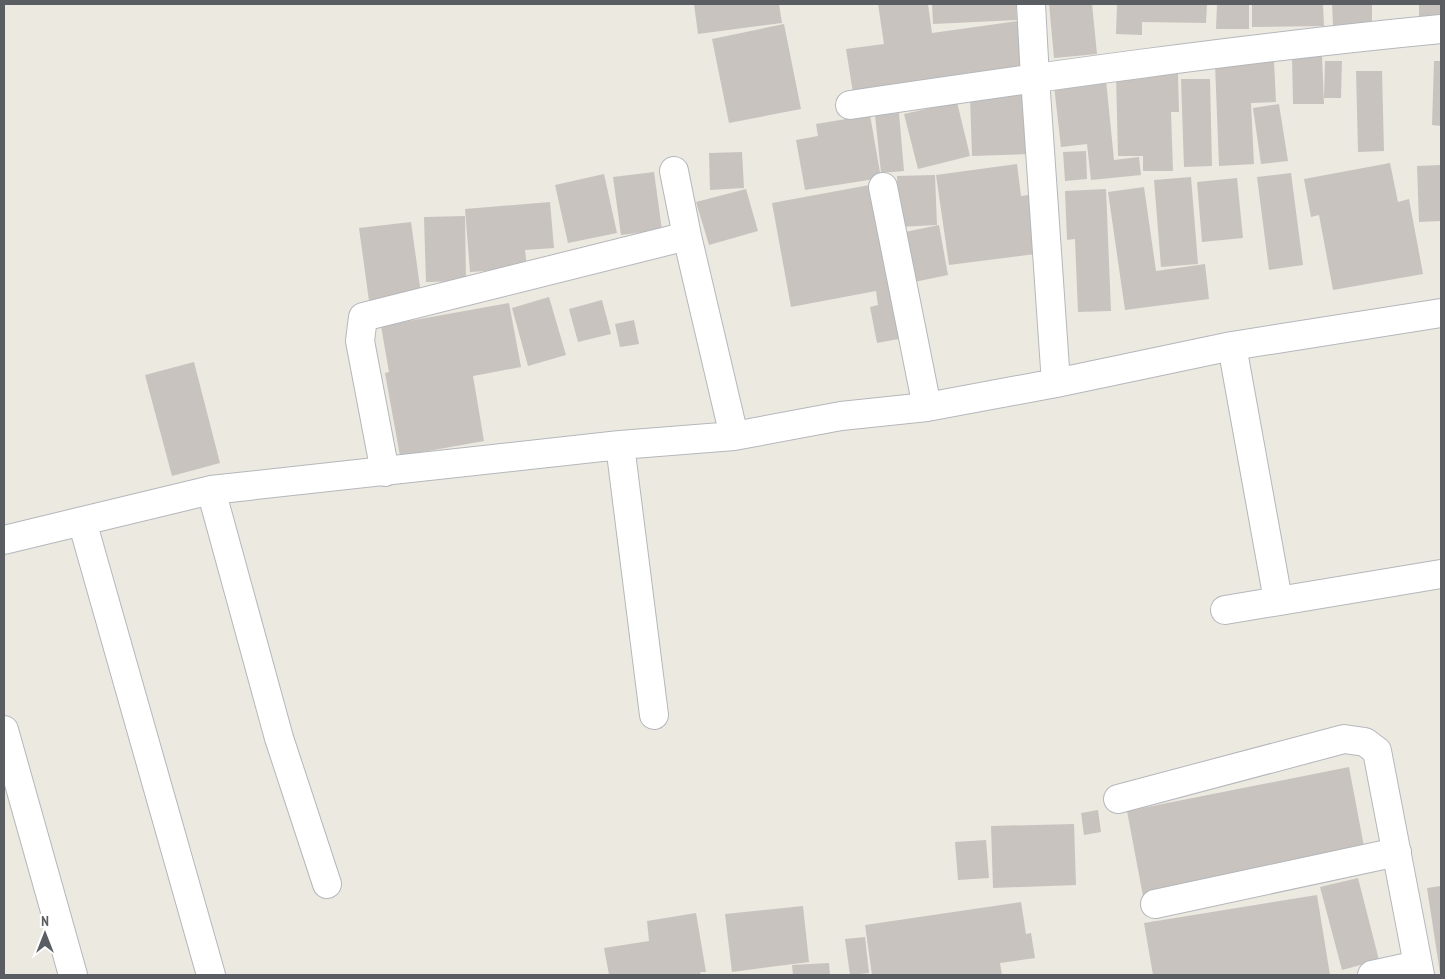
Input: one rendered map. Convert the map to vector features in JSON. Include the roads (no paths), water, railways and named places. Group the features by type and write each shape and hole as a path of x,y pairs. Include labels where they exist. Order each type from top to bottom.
{"street":[{"path":"1031,4 1034,78 1056,383"},
{"path":"850,105 1034,78 1341,39 1441,30"},
{"path":"674,171 687,236 734,436"},
{"path":"883,187 927,407"},
{"path":"385,472 360,341 362,317 687,236"},
{"path":"4,540 211,490 620,445 734,436 840,416 927,407 1056,383 1232,346 1441,313"},
{"path":"1232,346 1278,600"},
{"path":"620,445 654,716"},
{"path":"211,490 279,738 327,884"},
{"path":"82,521 211,975"},
{"path":"1225,610 1441,574"},
{"path":"4,730 73,975"},
{"path":"1118,799 1344,739 1365,742 1377,752 1419,970 1372,975"},
{"path":"1155,904 1397,852"}]}
